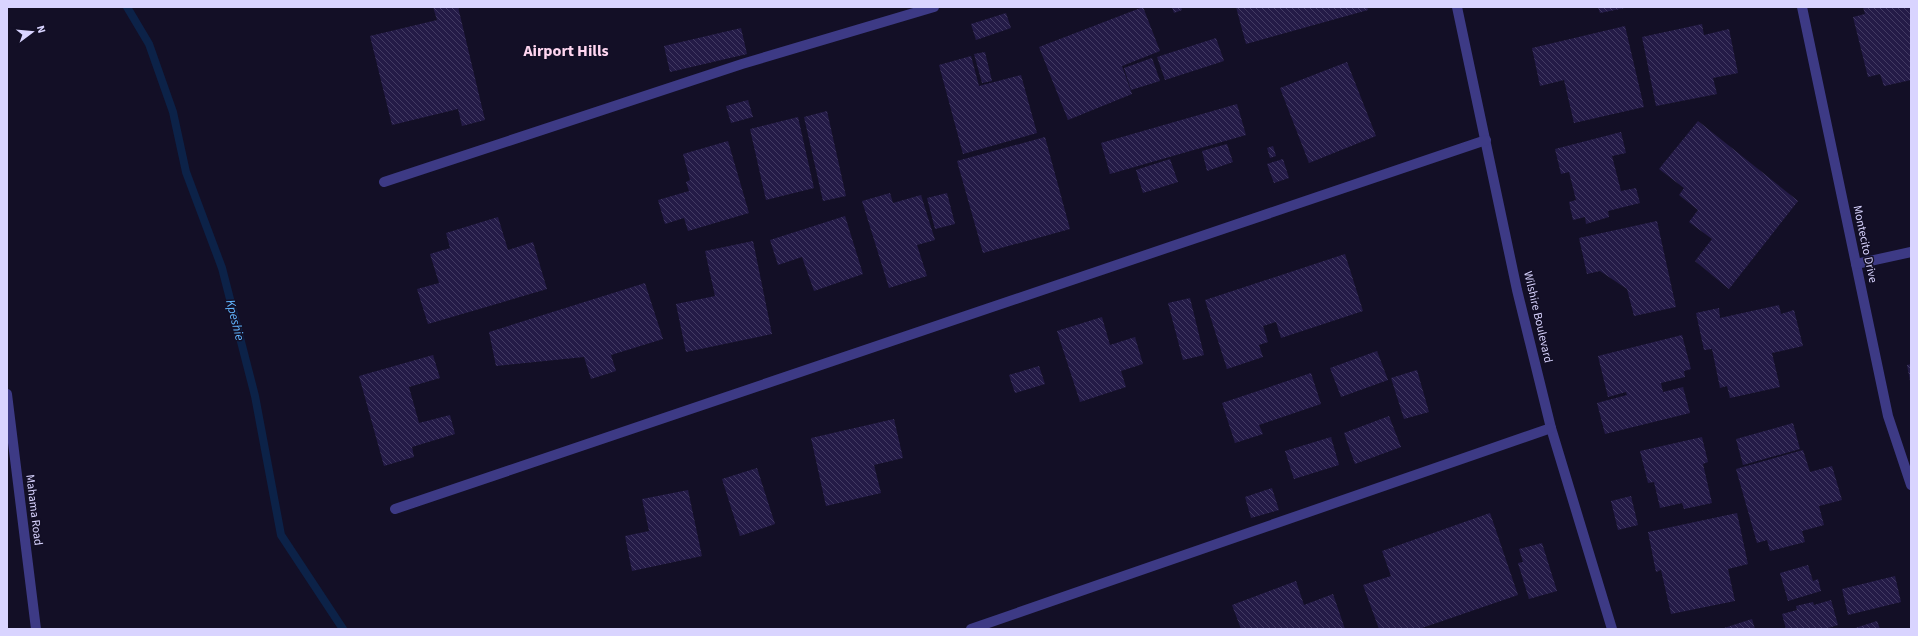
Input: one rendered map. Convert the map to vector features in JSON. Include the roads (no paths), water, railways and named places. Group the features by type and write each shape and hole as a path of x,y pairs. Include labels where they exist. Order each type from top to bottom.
{"street":[{"path":"384,182 742,64 934,7"},
{"name":"Wilshire Boulevard","path":"1457,7 1517,290 1551,428 1612,629"},
{"name":"Montecito Drive","path":"1802,7 1888,416 1911,485"},
{"path":"395,509 1486,140"},
{"path":"1856,264 1911,252"},
{"name":"Mahama Road","path":"7,394 36,629"},
{"path":"971,629 1551,428"}],"waterway":[{"name":"Kpeshie","path":"127,7 149,44 173,112 186,172 222,268 255,396 281,535 343,629"}],"district":[{"name":"Airport Hills","path":"566,51"}]}
